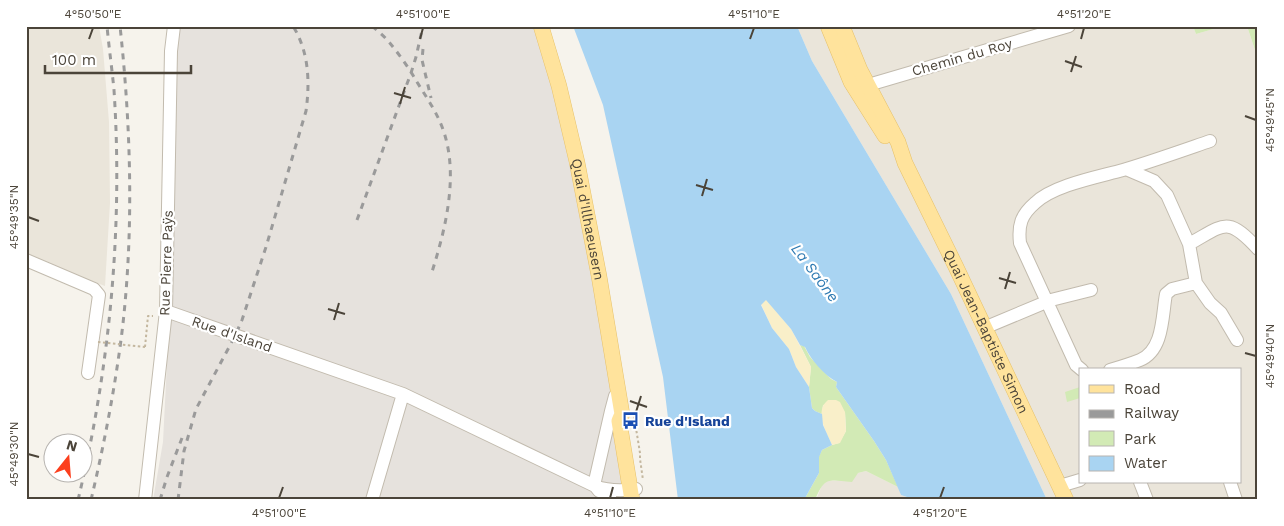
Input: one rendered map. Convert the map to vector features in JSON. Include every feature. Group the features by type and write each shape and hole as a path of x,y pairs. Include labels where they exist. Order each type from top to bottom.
{"main road":[{"name":"Quai d'Illhaeusern","path":"541,26 558,86 576,162 599,276 622,414 620,421 634,495"},
{"name":"Quai Jean-Baptiste Simon","path":"828,26 848,76 862,89 898,142 905,164 1063,493"},
{"name":"Quai Jean-Baptiste Simon","path":"842,26 860,70 862,89"}],"street":[{"name":"Rue Pierre Paÿs","path":"145,500 166,311 171,51 174,26"},
{"name":"Chemin du Roy","path":"862,89 875,83 1069,26"},
{"path":"1080,368 1076,365 1020,243 1020,222 1025,212 1047,194 1060,188 1126,169 1210,141"},
{"path":"1126,169 1154,181 1167,195 1189,244 1196,283 1202,293 1221,313 1237,340"},
{"path":"1189,244 1210,231 1230,227 1237,229 1245,235 1258,249"},
{"path":"26,260 94,289 99,294 88,373"},
{"path":"1116,368 1142,360 1157,342 1162,328 1166,294 1172,289 1196,283"},
{"path":"984,328 1047,302 1091,290"},
{"name":"Rue d'Island","path":"166,311 403,394 595,483 605,490 634,495"},
{"path":"372,500 403,394"},
{"path":"611,500 609,495 599,490 595,483 615,396 619,395"},
{"path":"1063,493 1079,481"},
{"path":"1141,484 1147,500"},
{"path":"1231,484 1236,500"}],"path":[{"path":"98,342 145,348 148,316"}],"shaded area":[{"path":"26,26 99,26 103,49 109,122 110,203 105,286 31,259 26,263"},
{"path":"179,26 538,26 581,198 630,500 153,500 163,442 170,303 174,56"},
{"path":"797,26 1193,26 1196,34 1224,26 1247,26 1258,59 1258,500 1047,500 951,294 812,61"},
{"path":"866,471 898,487 901,495 907,497 908,500 816,500 822,485 828,480 837,481"}],"green space":[{"path":"1193,26 1224,26 1196,34"},
{"path":"1247,26 1258,26 1258,59"},
{"path":"800,345 804,346 810,357 831,379 837,382 836,387 886,460 898,487 866,471 858,473 852,482 828,481 822,487 815,500 804,500 819,473 819,456 822,450 839,443 846,431 845,412 823,405 822,414 812,408 809,387 811,367"},
{"path":"1079,387 1079,398 1067,402 1065,392"}],"sand":[{"path":"766,299 791,329 811,367 809,387 796,367 789,349 772,328 761,304"},
{"path":"828,400 840,402 845,412 846,431 840,443 832,445 822,416 823,405"}],"water":[{"name":"La Saône","path":"573,26 797,26 812,61 951,294 1047,500 908,500 907,497 901,495 886,460 836,387 837,382 818,367 805,347 800,345 791,329 766,300 761,305 772,328 789,349 796,367 809,387 812,408 822,414 823,425 832,445 822,450 819,457 819,473 804,500 678,500 663,377 603,105"}],"railway":[{"path":"78,500 89,450 106,348 115,245 116,141 114,90 107,26"},
{"path":"91,500 116,374 126,294 130,179 127,103 120,26"},
{"path":"178,500 184,451 196,409 242,320 266,247 306,111 307,67 302,46 293,26"},
{"path":"372,26 389,42 411,72 435,112 446,140 450,159 449,198 442,238 431,275"},
{"path":"357,220 411,73 423,26"},
{"path":"423,49 422,60 431,98"},
{"path":"160,500 182,438"}],"place":[{"name":"Rue d'Island","path":"631,421"}]}
